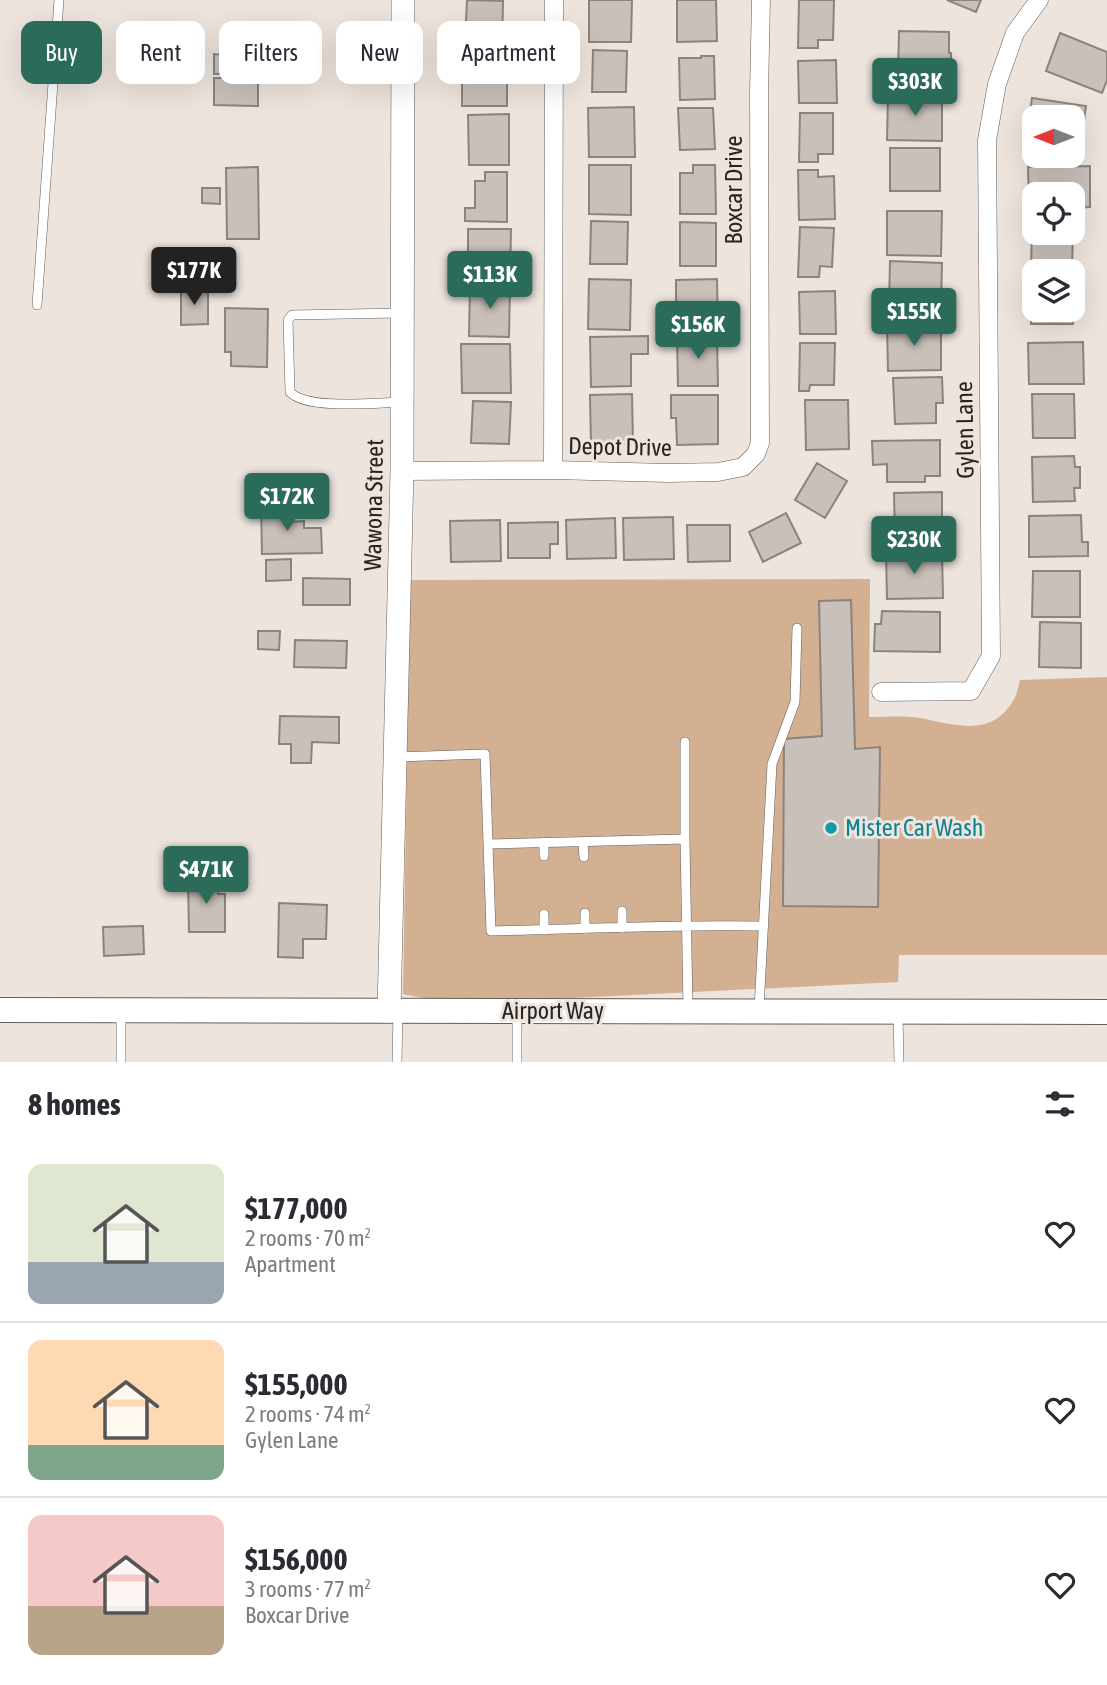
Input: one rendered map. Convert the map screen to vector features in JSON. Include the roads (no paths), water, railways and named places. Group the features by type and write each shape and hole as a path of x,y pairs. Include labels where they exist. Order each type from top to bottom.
{"main road":[{"name":"Airport Way","path":"0,1010 1107,1012"}],"street":[{"name":"Wawona Street","path":"393,1011 395,758 402,471 403,0"},
{"path":"553,470 554,0"},
{"name":"Boxcar Drive","path":"759,380 761,0"},
{"name":"Gylen Lane","path":"881,692 971,691 991,656 987,140 997,84 1015,33 1039,0"},
{"name":"Depot Drive","path":"402,471 718,472 743,467 756,454 760,443 759,380"}],"lane":[{"path":"37,305 59,0"},
{"path":"402,313 292,315 288,320 289,392 295,398 317,404 402,402"},
{"path":"759,1011 772,764 795,702 797,628"},
{"path":"685,742 688,1011"},
{"path":"395,758 485,754 491,931 686,925 764,926"},
{"path":"488,844 685,839"},
{"path":"544,842 544,856"},
{"path":"583,842 583,857"},
{"path":"621,842 622,855"},
{"path":"622,911 622,928"},
{"path":"585,913 585,929"},
{"path":"544,914 544,930"},
{"path":"121,1010 121,1062"},
{"path":"393,1011 397,1062"},
{"path":"517,1011 517,1062"},
{"path":"898,1012 899,1062"}],"place":[{"name":"Mister Car Wash","path":"831,828"}]}
